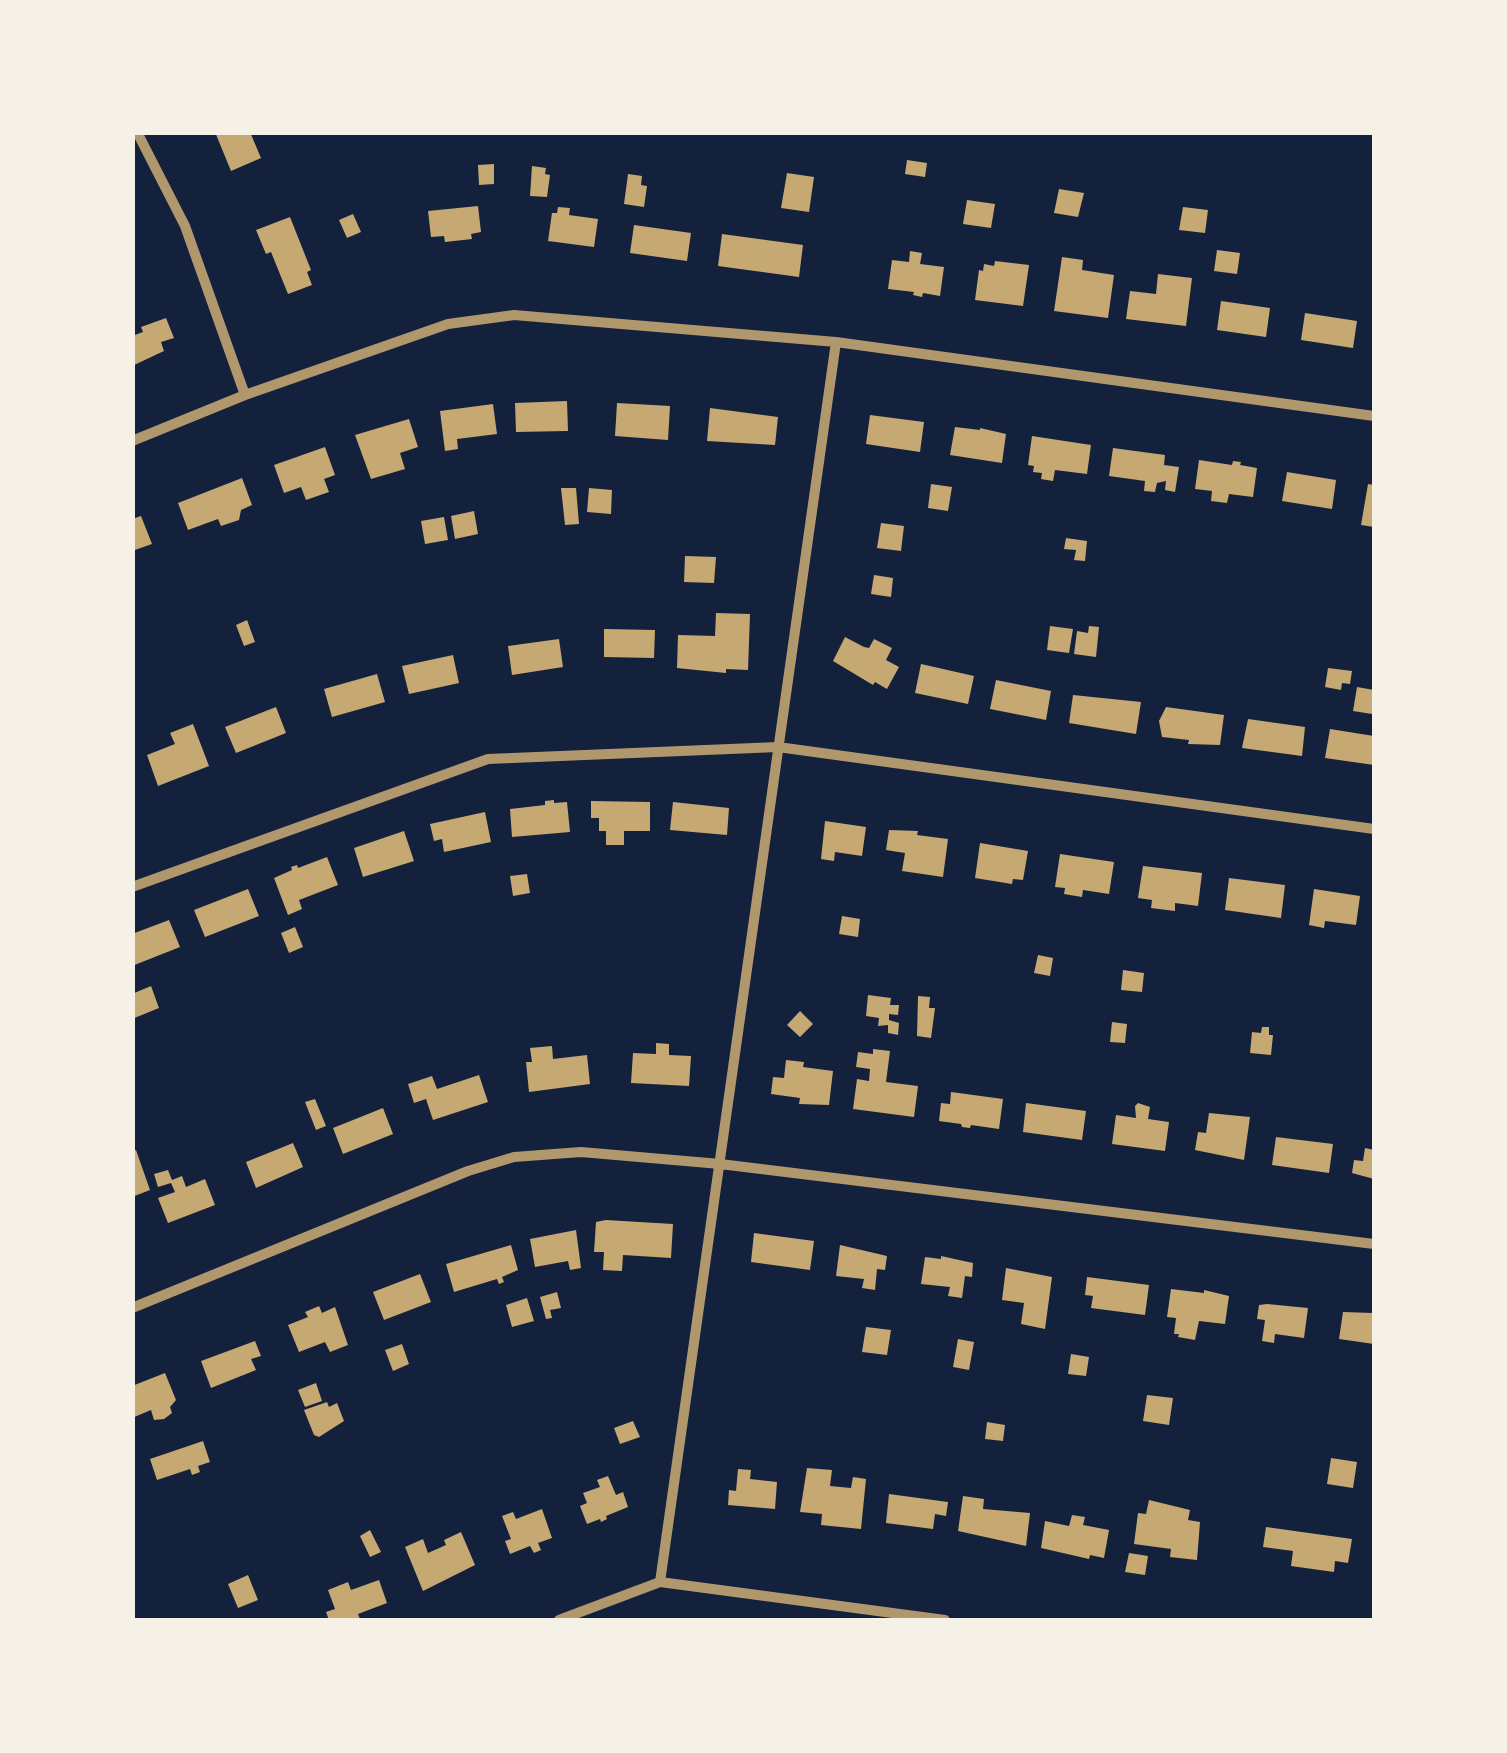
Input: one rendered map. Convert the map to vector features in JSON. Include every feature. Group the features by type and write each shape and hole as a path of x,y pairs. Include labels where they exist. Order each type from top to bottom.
{"street":[{"path":"137,132 185,226 245,396"},
{"path":"132,442 245,396 448,324 514,315 836,342 1374,416"},
{"path":"660,1582 836,342"},
{"path":"132,887 488,759 778,747 1374,829"},
{"path":"132,1308 468,1171 514,1157 581,1152 720,1164 1374,1244"},
{"path":"560,1620 660,1582 945,1620"}],"building":[{"path":"215,132 250,132 261,158 231,171"},
{"path":"907,160 927,163 925,177 905,174"},
{"path":"494,164 494,184 479,185 478,165"},
{"path":"532,166 546,168 545,174 550,175 547,197 530,196"},
{"path":"787,173 814,177 809,212 781,208"},
{"path":"628,174 642,176 641,185 647,186 644,207 624,204"},
{"path":"1059,189 1084,193 1078,217 1054,213"},
{"path":"967,200 995,204 991,228 963,224"},
{"path":"478,206 481,232 471,234 472,239 445,242 444,236 431,237 428,211"},
{"path":"558,207 570,208 569,215 598,219 594,247 548,241 552,213 557,213"},
{"path":"1183,207 1208,210 1205,233 1179,230"},
{"path":"353,214 361,232 347,238 339,220"},
{"path":"290,217 311,270 307,272 312,285 288,294 271,252 266,254 256,230"},
{"path":"634,225 691,233 687,261 630,253"},
{"path":"722,234 803,245 799,277 718,266"},
{"path":"1217,250 1240,253 1237,274 1214,271"},
{"path":"910,251 922,253 920,264 944,267 940,296 923,293 922,297 913,295 914,292 888,289 892,260 909,262"},
{"path":"1062,257 1083,260 1082,270 1114,275 1108,318 1054,311"},
{"path":"995,261 1029,265 1023,306 975,300 979,270 983,271 984,264 994,266"},
{"path":"1158,274 1192,278 1186,326 1126,319 1130,291 1156,294"},
{"path":"1221,301 1270,308 1266,337 1217,330"},
{"path":"1305,313 1357,321 1353,348 1301,340"},
{"path":"166,318 174,338 161,342 164,351 132,366 132,336 143,332 141,327"},
{"path":"567,401 568,431 516,432 515,403"},
{"path":"617,403 670,406 668,440 615,436"},
{"path":"493,404 497,434 457,439 458,449 445,451 440,411"},
{"path":"710,408 778,417 775,445 707,441"},
{"path":"870,415 924,422 920,452 866,444"},
{"path":"409,419 418,447 400,453 405,469 371,479 355,435"},
{"path":"955,427 1006,434 1002,463 950,455"},
{"path":"1032,436 1091,445 1087,474 1055,470 1053,481 1041,479 1042,473 1033,472 1034,466 1028,465"},
{"path":"325,447 335,475 324,479 329,492 306,500 301,487 284,493 274,465"},
{"path":"1113,448 1165,455 1164,465 1179,467 1175,492 1165,490 1166,481 1157,483 1155,492 1144,491 1145,481 1109,476"},
{"path":"1199,460 1232,465 1233,461 1241,462 1240,465 1257,468 1253,497 1229,494 1227,503 1211,501 1212,491 1195,489"},
{"path":"1287,472 1336,480 1332,509 1282,501"},
{"path":"242,478 252,505 241,510 239,520 221,526 218,519 188,530 178,503"},
{"path":"931,484 952,487 948,511 928,508"},
{"path":"1368,484 1374,485 1374,527 1361,525"},
{"path":"561,488 576,488 579,524 565,525"},
{"path":"589,488 612,490 611,514 587,512"},
{"path":"474,511 478,534 455,539 451,516"},
{"path":"141,516 152,544 132,551 132,519"},
{"path":"444,517 448,540 425,544 421,521"},
{"path":"881,523 904,526 901,551 877,548"},
{"path":"1066,538 1087,541 1085,561 1074,560 1076,550 1064,549"},
{"path":"685,556 716,557 714,583 684,582"},
{"path":"874,575 893,578 891,597 871,594"},
{"path":"716,613 750,614 748,670 726,669 726,673 677,668 678,635 715,636"},
{"path":"247,620 255,642 244,646 236,625"},
{"path":"1050,626 1073,629 1069,653 1047,650"},
{"path":"1089,626 1099,627 1096,657 1074,654 1077,631 1088,633"},
{"path":"604,629 655,630 654,658 604,657"},
{"path":"845,637 864,647 869,648 874,639 892,648 886,660 899,667 887,689 833,661"},
{"path":"559,639 563,667 512,675 508,646"},
{"path":"453,655 459,683 409,694 402,666"},
{"path":"921,664 974,676 968,704 915,693"},
{"path":"1328,668 1352,671 1350,684 1342,683 1341,690 1325,687"},
{"path":"377,674 385,702 332,717 324,689"},
{"path":"996,680 1051,691 1046,720 990,709"},
{"path":"1357,687 1374,690 1372,714 1353,711"},
{"path":"1073,695 1141,702 1136,734 1069,723"},
{"path":"276,707 286,733 236,753 225,727"},
{"path":"1166,707 1224,715 1220,745 1188,744 1189,740 1162,737 1159,721"},
{"path":"1248,719 1305,727 1302,756 1242,748"},
{"path":"193,724 209,766 158,786 147,755 175,744 170,733"},
{"path":"1330,729 1374,736 1374,765 1325,758"},
{"path":"545,801 567,802 570,832 512,837 510,809 545,805"},
{"path":"591,801 650,802 650,831 624,831 624,845 606,845 606,831 599,831 599,818 591,818"},
{"path":"673,802 729,808 727,835 670,830"},
{"path":"485,812 491,842 444,852 442,839 434,841 430,824"},
{"path":"825,821 866,827 862,856 835,852 834,861 821,859"},
{"path":"889,830 918,831 917,835 948,839 943,877 902,871 905,853 886,850"},
{"path":"404,831 414,861 363,877 354,848"},
{"path":"980,843 1028,851 1023,880 1013,879 1012,884 975,878"},
{"path":"1060,854 1114,862 1109,894 1083,890 1082,897 1064,894 1065,888 1055,887"},
{"path":"327,857 338,885 299,900 302,909 288,915 274,878 292,870 291,867"},
{"path":"1143,866 1202,873 1198,906 1175,903 1175,911 1151,908 1152,900 1138,898"},
{"path":"527,874 530,893 513,896 510,876"},
{"path":"1229,878 1285,885 1281,918 1225,910"},
{"path":"248,889 259,916 205,937 194,910"},
{"path":"1314,889 1360,896 1356,925 1325,921 1324,928 1309,925"},
{"path":"842,916 860,919 858,937 839,934"},
{"path":"169,920 180,947 132,966 132,934"},
{"path":"295,927 303,947 289,953 281,933"},
{"path":"1038,955 1053,958 1050,976 1034,973"},
{"path":"1123,970 1144,973 1142,992 1121,990"},
{"path":"151,986 159,1008 132,1019 132,994"},
{"path":"868,995 891,998 890,1005 899,1005 898,1015 889,1014 889,1020 899,1023 898,1035 888,1033 888,1025 878,1026 879,1018 866,1016"},
{"path":"918,996 930,997 929,1008 935,1008 931,1038 917,1036"},
{"path":"800,1011 813,1024 800,1037 787,1025"},
{"path":"1112,1022 1127,1024 1125,1043 1110,1042"},
{"path":"1262,1027 1269,1027 1269,1035 1273,1035 1271,1055 1250,1053 1252,1032 1261,1033"},
{"path":"656,1043 669,1044 669,1055 691,1056 689,1086 631,1083 633,1053 656,1054"},
{"path":"552,1046 553,1059 587,1055 590,1084 529,1092 526,1062 532,1062 530,1048"},
{"path":"873,1049 890,1051 886,1082 918,1086 914,1117 853,1109 857,1079 869,1081 870,1069 856,1067 858,1052 873,1054"},
{"path":"786,1060 833,1071 829,1105 799,1104 800,1098 771,1094 773,1077 784,1078"},
{"path":"479,1075 488,1102 433,1120 426,1099 414,1103 408,1084 432,1076 437,1089"},
{"path":"951,1092 1003,1099 999,1129 939,1121 941,1103 950,1104"},
{"path":"315,1099 326,1126 316,1130 305,1102"},
{"path":"1026,1103 1086,1111 1082,1140 1023,1132"},
{"path":"1138,1103 1150,1107 1148,1119 1169,1122 1165,1151 1112,1144 1116,1115 1136,1118"},
{"path":"383,1108 393,1134 343,1154 333,1128"},
{"path":"1209,1113 1250,1117 1244,1160 1195,1150 1198,1132 1206,1133"},
{"path":"1276,1137 1333,1144 1329,1173 1272,1165"},
{"path":"293,1143 303,1167 256,1188 246,1162"},
{"path":"1365,1148 1374,1150 1374,1179 1352,1173 1354,1160 1363,1161"},
{"path":"136,1150 150,1190 132,1197 132,1151"},
{"path":"168,1170 172,1180 182,1176 186,1187 205,1179 215,1205 168,1223 158,1198 175,1192 171,1183 158,1187 154,1174"},
{"path":"596,1222 673,1224 671,1258 623,1255 622,1271 603,1270 604,1252 594,1252"},
{"path":"576,1230 581,1268 570,1270 568,1261 535,1267 530,1239"},
{"path":"754,1233 814,1241 810,1270 751,1262"},
{"path":"511,1245 518,1270 502,1277 504,1282 499,1284 497,1279 454,1292 446,1264"},
{"path":"840,1245 887,1256 885,1270 877,1269 875,1290 862,1288 864,1279 836,1276"},
{"path":"925,1257 973,1263 972,1277 965,1276 962,1298 948,1296 950,1287 921,1284"},
{"path":"1006,1268 1052,1277 1045,1329 1021,1324 1024,1303 1002,1300"},
{"path":"420,1274 431,1302 384,1320 373,1292"},
{"path":"1087,1277 1149,1285 1145,1315 1091,1308 1093,1296 1085,1295"},
{"path":"1171,1289 1229,1296 1225,1324 1199,1321 1195,1340 1178,1337 1174,1334 1176,1318 1167,1317"},
{"path":"557,1292 561,1308 550,1310 552,1318 546,1319 540,1297"},
{"path":"527,1298 534,1321 512,1327 506,1305"},
{"path":"1259,1305 1308,1308 1304,1338 1275,1334 1274,1343 1262,1341 1265,1320 1257,1319"},
{"path":"319,1306 322,1313 335,1307 348,1345 330,1352 325,1342 299,1352 288,1325 308,1317 305,1312"},
{"path":"1343,1312 1373,1313 1374,1344 1339,1339"},
{"path":"866,1327 891,1330 887,1355 862,1352"},
{"path":"958,1339 974,1342 969,1370 953,1367"},
{"path":"255,1341 261,1356 251,1359 256,1370 211,1388 201,1361"},
{"path":"402,1344 409,1364 393,1371 385,1350"},
{"path":"1071,1354 1089,1357 1086,1376 1068,1374"},
{"path":"165,1373 176,1400 170,1407 172,1413 154,1420 151,1410 132,1418 132,1386"},
{"path":"316,1383 322,1401 305,1407 298,1390"},
{"path":"1147,1395 1173,1398 1169,1425 1143,1421"},
{"path":"327,1402 329,1407 337,1403 344,1421 319,1437 314,1435 304,1410"},
{"path":"633,1421 640,1437 620,1444 614,1428"},
{"path":"987,1422 1005,1425 1003,1441 985,1439"},
{"path":"203,1441 210,1462 198,1466 200,1472 192,1475 190,1469 157,1480 150,1459"},
{"path":"1331,1458 1357,1462 1353,1488 1327,1484"},
{"path":"807,1468 832,1470 830,1486 851,1488 853,1477 866,1479 861,1529 821,1525 822,1514 800,1512"},
{"path":"738,1469 751,1470 750,1479 777,1482 775,1509 728,1505 729,1490 736,1491"},
{"path":"608,1476 616,1495 623,1492 628,1507 601,1522 600,1519 587,1524 580,1506 587,1503 583,1493 600,1487 597,1480"},
{"path":"889,1494 948,1502 946,1516 935,1514 933,1529 886,1523"},
{"path":"963,1496 984,1499 983,1509 1030,1513 1026,1546 958,1531"},
{"path":"1149,1500 1190,1510 1188,1520 1200,1522 1197,1560 1170,1557 1171,1549 1134,1544 1138,1513 1146,1514"},
{"path":"542,1509 552,1538 538,1543 541,1550 534,1553 530,1546 510,1554 505,1541 511,1539 502,1516 513,1512 516,1519"},
{"path":"1072,1515 1085,1517 1083,1525 1109,1530 1104,1558 1090,1555 1089,1559 1041,1548 1045,1521 1069,1526"},
{"path":"1266,1527 1352,1539 1348,1563 1335,1561 1334,1572 1291,1566 1293,1551 1263,1547"},
{"path":"370,1530 381,1552 370,1557 360,1536"},
{"path":"461,1532 475,1565 423,1591 405,1547 423,1539 428,1553"},
{"path":"1129,1553 1148,1556 1145,1575 1125,1572"},
{"path":"248,1575 258,1600 238,1608 228,1584"},
{"path":"379,1580 387,1603 358,1614 360,1619 329,1620 326,1612 335,1609 328,1590 348,1582 351,1590"}]}
